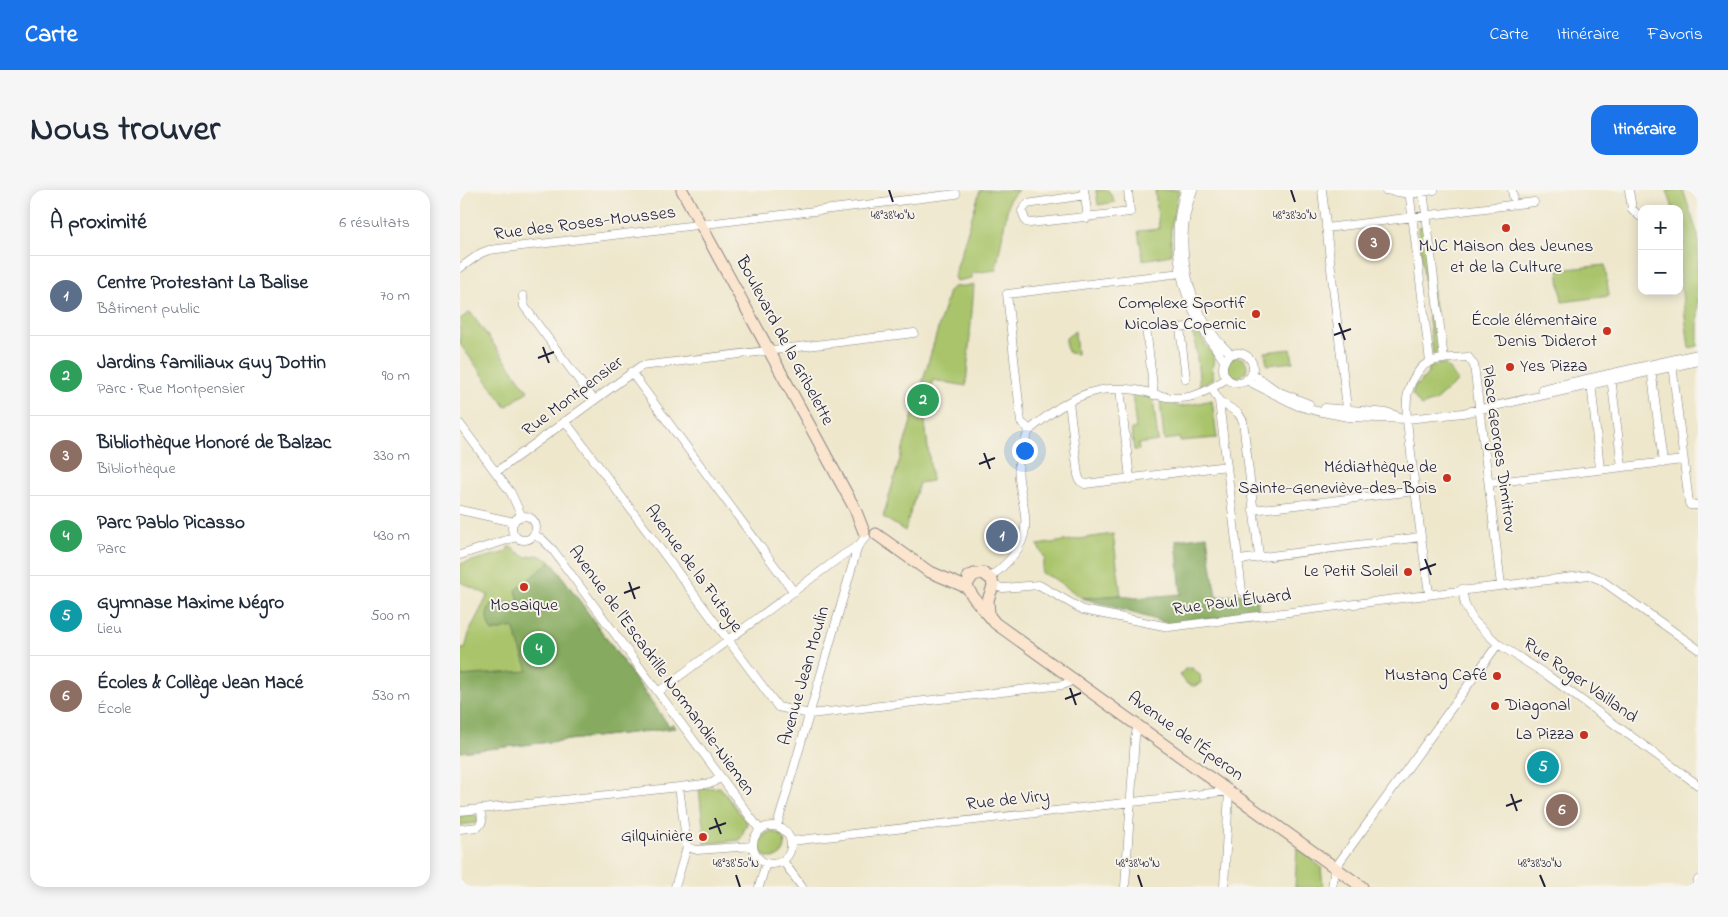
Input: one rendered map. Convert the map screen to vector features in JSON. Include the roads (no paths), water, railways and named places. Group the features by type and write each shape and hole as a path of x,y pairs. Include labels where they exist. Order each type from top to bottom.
{"main road":[{"name":"Boulevard de la Gribelette","path":"682,190 867,535"},
{"name":"Avenue de l'Éperon","path":"867,535 928,572 968,588 1004,629 1362,887"},
{"path":"947,579 982,573 991,586 988,600 989,614"},
{"path":"968,588 969,580 974,574"},
{"path":"976,598 984,598 991,586"}],"street":[{"path":"1088,218 1085,193 1027,204 1022,211 1026,222 1030,224 1088,218 1130,212 1128,190"},
{"path":"1185,190 1177,229 1181,273 1186,292 1200,325 1224,361"},
{"path":"1193,190 1185,219 1183,241 1187,273 1199,310 1221,346 1231,354"},
{"path":"1322,190 1348,414"},
{"path":"1385,190 1410,192 1434,190"},
{"path":"1629,190 1632,209 1638,215"},
{"path":"1423,191 1444,359"},
{"path":"1410,192 1430,362 1418,373 1408,391 1407,419 1428,593"},
{"name":"Rue des Roses-Mousses","path":"460,268 481,253 489,250 702,226 956,194"},
{"path":"1326,228 1534,202"},
{"path":"1030,430 1021,422 1007,294 1181,273"},
{"path":"523,296 524,306 593,399"},
{"path":"1186,379 1180,328 1200,325"},
{"path":"1146,328 1154,395"},
{"name":"Rue Montpensier","path":"496,472 593,399 631,372 646,365 914,333"},
{"path":"1240,353 1248,357 1252,364 1252,373 1246,380 1238,382 1227,378 1223,370 1224,361 1231,354 1240,353"},
{"path":"1672,364 1698,354"},
{"name":"Place Georges Dimitrov","path":"1430,362 1468,357 1471,359 1489,483 1501,585"},
{"path":"1246,380 1298,406 1348,414 1407,419 1444,416 1479,409 1557,388 1651,368 1698,361"},
{"path":"1672,364 1689,503 1693,506 1698,506"},
{"path":"1651,368 1663,462"},
{"path":"631,372 794,592"},
{"path":"1252,373 1267,385 1299,401 1348,414"},
{"path":"1611,377 1622,467"},
{"path":"991,586 1014,557 1023,539 1025,509 1020,484 1019,462 1022,447 1030,430 1054,410 1069,402 1099,391 1120,389 1182,399 1198,396 1227,378"},
{"path":"1591,382 1600,469"},
{"path":"1212,388 1219,401 1242,590"},
{"path":"1120,389 1130,479"},
{"path":"1219,401 1238,413 1243,421 1259,556"},
{"path":"1069,402 1080,481 1085,484 1227,466"},
{"name":"Avenue de la Futaye","path":"565,421 778,707 810,714 1063,685 1075,679"},
{"path":"460,424 514,498 522,517"},
{"path":"1489,483 1683,460"},
{"path":"1254,510 1415,491"},
{"path":"460,510 514,522"},
{"path":"460,555 516,537 525,540 533,535 535,527 532,520 522,517 514,522 512,528 516,537"},
{"name":"Avenue de l'Escadrille Normandie-Niemen","path":"533,535 542,539 553,550 760,830"},
{"path":"658,692 794,592 867,535"},
{"name":"Avenue Jean Moulin","path":"778,826 810,714 867,535"},
{"path":"1239,560 1421,537"},
{"name":"Rue Paul Éluard","path":"991,586 1003,588 1039,585 1083,610 1169,626 1462,589 1582,575 1595,576 1698,649"},
{"name":"Rue Roger Vailland","path":"1462,589 1465,605 1473,620 1498,644 1547,675 1698,784"},
{"path":"1332,887 1336,868 1498,644"},
{"path":"1125,887 1135,737 1138,725"},
{"path":"460,811 680,787 712,782 721,777"},
{"path":"675,887 687,847 680,787"},
{"path":"1224,887 1229,791"},
{"name":"Rue de Viry","path":"791,841 1229,791"},
{"path":"460,829 478,827 482,822 481,809"},
{"path":"771,826 778,826 786,832 791,841 790,852 783,861 772,864 766,863 757,857 753,846 754,840 760,830 771,826"},
{"path":"687,847 697,850 753,846"},
{"path":"783,861 802,887"},
{"path":"759,887 766,863"},
{"path":"1696,887 1698,880"}],"place":[{"name":"MJC Maison des Jeunes et de la Culture","path":"1506,228"},
{"name":"Bibliothèque Honoré de Balzac","path":"1374,243"},
{"name":"Complexe Sportif Nicolas Copernic","path":"1256,314"},
{"name":"École élémentaire Denis Diderot","path":"1607,331"},
{"name":"Yes Pizza","path":"1510,367"},
{"name":"Jardins familiaux Guy Dottin","path":"923,400"},
{"name":"Médiathèque de Sainte-Geneviève-des-Bois","path":"1447,478"},
{"name":"Centre Protestant La Balise","path":"1002,536"},
{"name":"Le Petit Soleil","path":"1408,572"},
{"name":"Mosaique","path":"524,587"},
{"name":"Parc Pablo Picasso","path":"539,649"},
{"name":"Mustang Café","path":"1497,676"},
{"name":"Diagonal","path":"1495,706"},
{"name":"La Pizza","path":"1584,735"},
{"name":"Gymnase Maxime Négro","path":"1543,767"},
{"name":"Écoles & Collège Jean Macé","path":"1562,810"},
{"name":"Gilquinière","path":"703,837"}]}
